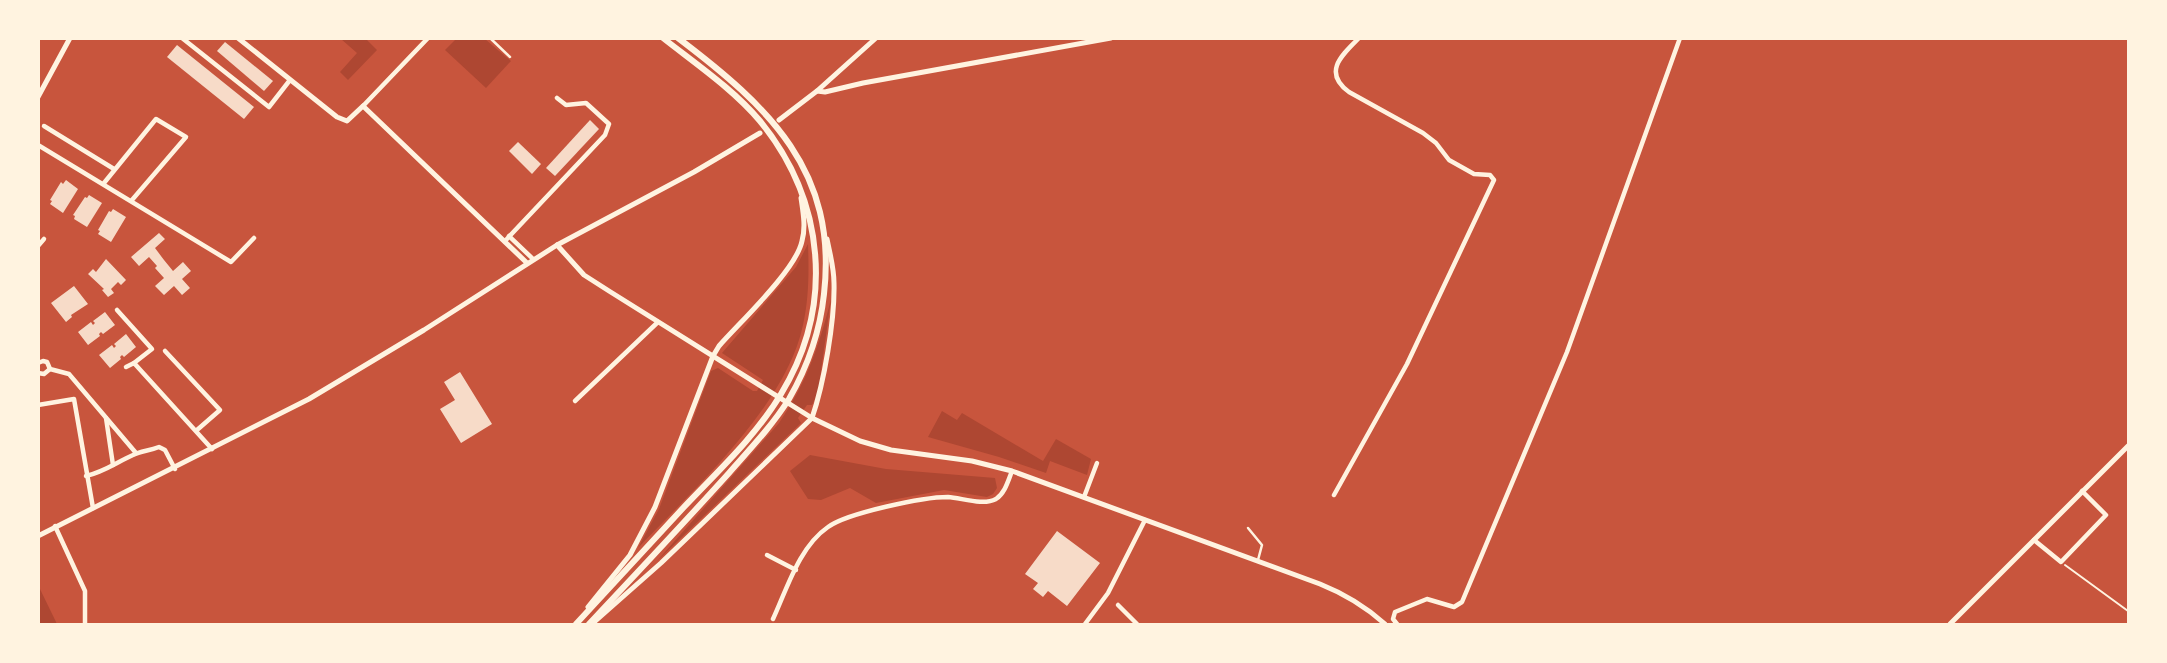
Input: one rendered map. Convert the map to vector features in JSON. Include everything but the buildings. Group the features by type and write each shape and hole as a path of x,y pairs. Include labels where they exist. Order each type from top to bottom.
{"main road":[{"path":"575,625 750,435 791,376 805,342 809,324 816,272 813,230 798,181 758,119 728,89 663,38"},
{"path":"591,625 774,420 807,363 819,327 826,272 824,229 808,176 782,134 734,82 678,38"}],"street":[{"path":"38,97 70,38"},
{"path":"182,38 269,107 290,80"},
{"path":"239,38 342,120 353,118 428,38"},
{"path":"779,120 817,91 876,38"},
{"path":"817,91 825,92 1111,38"},
{"path":"1334,495 1407,364 1494,180 1490,175 1474,174 1449,160 1436,143 1423,133 1349,92 1339,83 1336,72 1338,62 1359,38"},
{"path":"1396,625 1393,618 1395,612 1427,599 1454,607 1462,602 1567,352 1680,38"},
{"path":"507,238 605,135 608,124 586,103 566,105 557,98"},
{"path":"363,106 530,261"},
{"path":"103,183 156,120 186,137 132,200"},
{"path":"44,126 114,169"},
{"path":"38,536 213,450 333,386 557,245 694,172 760,133"},
{"path":"38,145 231,262 254,238"},
{"path":"575,625 630,555 643,532 664,487 713,356 785,272 799,250 804,232 804,218 798,181"},
{"path":"591,625 661,564 812,418 820,397 834,284 824,229"},
{"path":"38,246 44,239"},
{"path":"557,245 584,275 802,412 859,441 891,450 972,461 1012,471 1344,594 1366,608 1385,625"},
{"path":"117,310 152,349 126,367"},
{"path":"575,401 658,322"},
{"path":"165,351 220,410 197,430"},
{"path":"38,363 47,362 50,369"},
{"path":"134,363 213,450"},
{"path":"38,373 44,374 50,369"},
{"path":"50,369 69,374 136,453"},
{"path":"38,405 74,399 93,508"},
{"path":"107,418 113,465"},
{"path":"1950,625 2129,446"},
{"path":"86,476 98,473 136,453 162,448 175,469"},
{"path":"1084,497 1097,463"},
{"path":"773,619 796,570 818,534 838,520 860,513 946,497 993,500 1002,493 1012,471"},
{"path":"2034,540 2061,562 2106,515 2082,491"},
{"path":"1085,625 1108,593 1145,520"},
{"path":"55,526 85,591 85,625"},
{"path":"767,555 796,570"},
{"path":"1118,605 1136,625"}],"lane":[{"path":"490,38 510,57"},
{"path":"1248,528 1262,545 1258,560"}],"path":[{"path":"2061,562 2129,611"}],"shaded area":[{"path":"341,39 368,39 377,50 348,80 340,72 357,53"},
{"path":"456,39 485,39 511,61 486,88 445,50"},
{"path":"808,244 808,284 803,325 793,355 778,386 735,445 638,548 659,509 711,371 718,368 757,391 763,380 722,353 796,267"},
{"path":"831,299 818,393 812,405 807,405 798,418 801,423 657,561 779,423 811,363"},
{"path":"942,411 957,420 962,413 1043,461 1056,439 1091,459 1087,475 1050,461 1046,473 928,437"},
{"path":"810,455 886,469 995,478 997,488 987,497 944,490 876,503 850,488 821,500 808,499 790,471"},
{"path":"39,587 57,624 39,624"}]}
